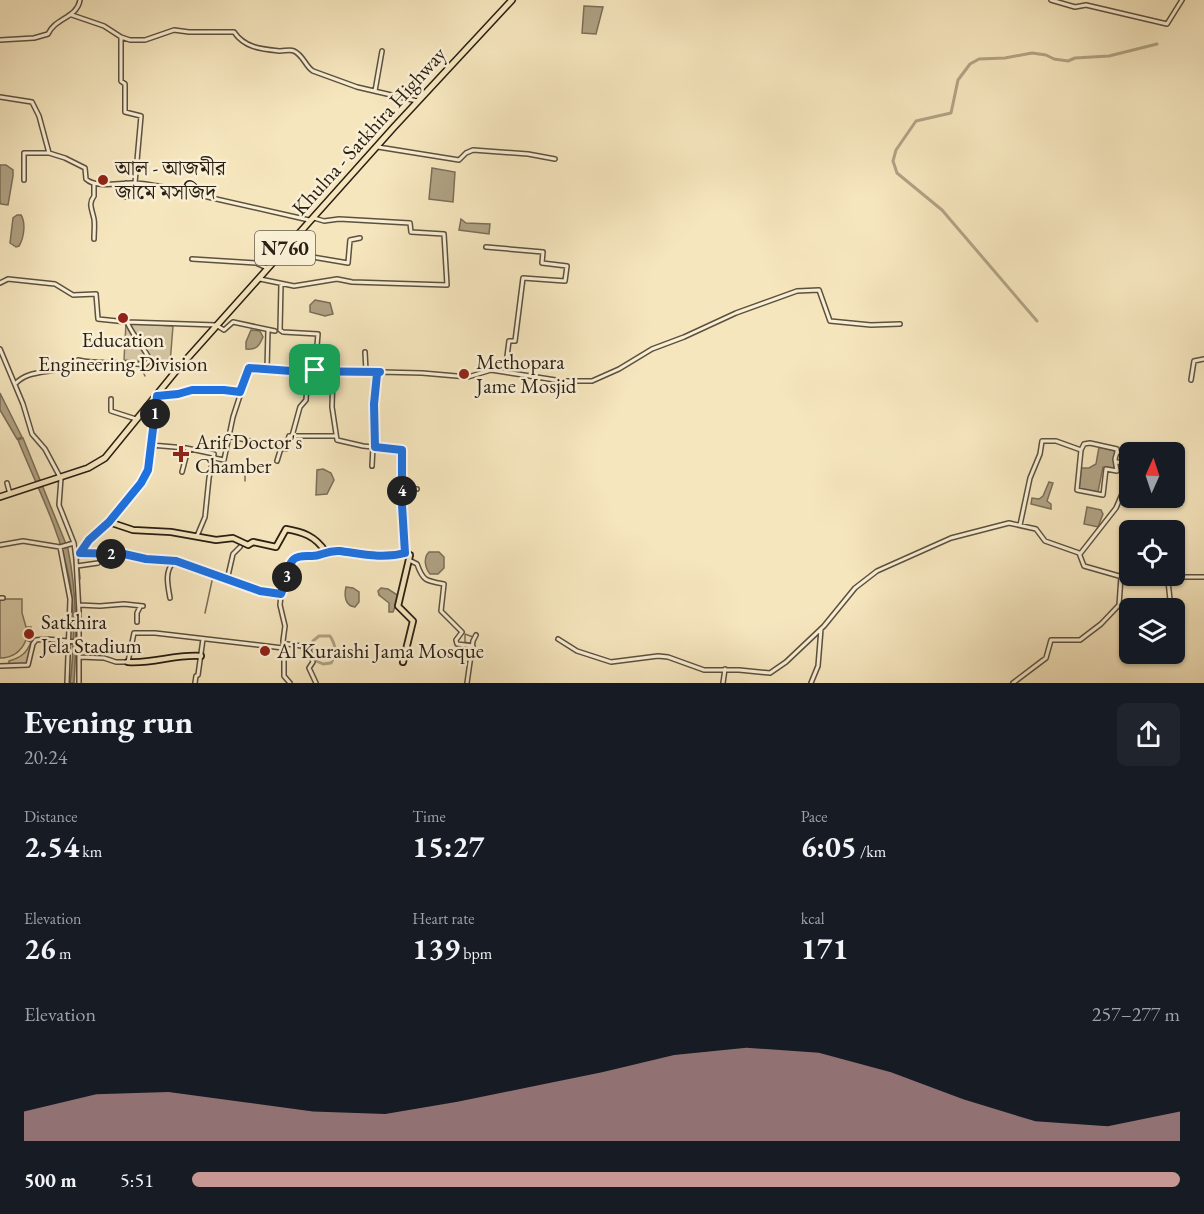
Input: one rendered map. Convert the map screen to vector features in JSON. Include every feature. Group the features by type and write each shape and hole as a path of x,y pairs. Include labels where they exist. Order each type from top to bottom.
{"highway":[{"name":"Khulna - Satkhira Highway","path":"10,494 88,468 105,458 176,370 376,147 512,0"},
{"name":"N760","path":"0,497 10,494"}],"main road":[{"path":"374,447 374,404 377,383"},
{"path":"109,522 134,530 171,532 216,540 233,538 248,545 253,542 276,547 286,529 309,535 325,551 340,551 356,555 392,556 405,553 410,555 398,606 413,621 403,662"},
{"path":"125,662 139,663 166,657 201,656"}],"street":[{"path":"0,40 34,38 48,34 52,26 72,15 80,0"},
{"path":"1051,0 1075,7 1086,5 1167,24 1182,0"},
{"path":"72,15 105,26 130,40 145,40 174,30 234,32 245,44 293,50 313,71 375,91 418,101"},
{"path":"121,37 121,81 125,84 125,112 141,116 135,183"},
{"path":"375,91 382,51"},
{"path":"0,97 32,102 39,116 49,153"},
{"path":"376,147 459,160 473,150 528,154 555,159"},
{"path":"24,180 24,153 49,153 85,168 87,181 94,183 117,185 135,183 174,189 311,219 410,224 411,232 444,234 447,285 352,282 337,279 294,286 258,278"},
{"path":"94,183 94,196 90,208 93,216 94,239"},
{"path":"125,197 126,183"},
{"path":"282,252 348,263 350,240 360,238"},
{"path":"486,247 543,252 542,263 567,266 565,281 524,278 515,341 509,341 505,372"},
{"path":"192,259 256,263 267,268"},
{"path":"0,283 9,279 55,284 73,295 96,294 98,319 216,325 224,330 233,322 275,331"},
{"path":"281,284 280,330 318,334 315,370"},
{"path":"214,458 224,460 228,436 249,368 422,372 454,378 468,377 487,370 562,381 592,381 619,369 652,349 736,313 797,291 819,290 830,321 871,325 900,324"},
{"path":"127,322 132,335 144,348 150,360 176,370"},
{"path":"267,369 268,330"},
{"path":"0,349 32,434 45,449 61,477 59,506 72,543 77,566 79,683"},
{"path":"365,352 366,371"},
{"path":"1191,380 1194,361 1204,359"},
{"path":"15,384 29,374 62,370 78,360 145,365 150,360"},
{"path":"228,436 286,449 300,406 306,400 308,370"},
{"path":"333,371 332,407 337,440 402,450 405,553"},
{"path":"377,383 377,374 380,372"},
{"path":"76,559 89,540 109,522 141,483 148,470 157,396 192,390 240,392"},
{"path":"111,399 111,411 136,419"},
{"path":"292,436 336,436"},
{"path":"1020,525 1030,478 1040,454 1042,441 1056,441 1081,450"},
{"path":"1084,444 1117,449 1117,452 1115,459 1118,471 1106,469 1103,495 1077,490 1081,450 1084,444"},
{"path":"151,445 214,454 205,517 197,536"},
{"path":"372,466 374,447"},
{"path":"277,461 282,448"},
{"path":"182,472 188,449"},
{"path":"7,483 10,494"},
{"path":"402,488 417,489"},
{"path":"1080,554 1119,501"},
{"path":"558,639 577,651 612,662 657,656 668,657 704,670 725,669 770,673 786,662 821,628 855,588 877,571 951,538 1009,523 1036,529 1045,541 1080,554"},
{"path":"0,545 23,541 60,547 72,543"},
{"path":"60,547 70,599 67,683"},
{"path":"227,580 234,554 240,547"},
{"path":"290,683 284,676 285,652 282,641 285,626 280,605 281,597 290,565 295,558 305,555 315,556 325,551"},
{"path":"80,553 124,554 146,559 176,561 281,597"},
{"path":"1080,554 1084,566 1119,576"},
{"path":"409,560 417,564 421,576 428,581 444,584 441,611 462,632 456,640 457,644 473,646"},
{"path":"170,598 168,572 169,567 176,561"},
{"path":"77,566 98,563"},
{"path":"1185,577 1204,577"},
{"path":"1013,683 1046,658 1051,640 1080,640 1111,615 1120,602 1121,586"},
{"path":"275,598 281,597"},
{"path":"79,605 142,606 137,613 137,622"},
{"path":"811,683 818,666 821,628"},
{"path":"80,657 125,662 134,633 155,633 283,648 288,644 305,647 309,651 312,662 309,668 316,683"},
{"path":"467,683 476,635"},
{"path":"195,683 203,639"},
{"path":"0,666 28,665 36,640 80,642"},
{"path":"723,683 725,669"}],"shaded area":[{"path":"584,6 603,7 596,34 582,33"},
{"path":"0,165 6,165 13,170 8,205 0,202"},
{"path":"432,168 455,172 453,202 429,199"},
{"path":"17,215 23,218 24,231 21,243 16,247 10,243 13,218"},
{"path":"461,219 466,223 490,224 489,234 459,230"},
{"path":"315,300 330,303 333,314 325,316 310,312 310,305"},
{"path":"126,323 173,326 170,364 124,360"},
{"path":"251,330 260,331 263,337 257,347 246,349 246,342"},
{"path":"0,393 22,437 17,439 0,410"},
{"path":"23,438 68,549 76,616 74,683 70,683 73,630 69,578 54,525 18,440"},
{"path":"1099,447 1115,451 1114,469 1103,467 1098,492 1079,489 1081,468 1089,468 1096,464"},
{"path":"323,469 331,473 334,480 327,494 316,495 317,470"},
{"path":"1049,482 1053,483 1047,501 1051,504 1051,509 1031,504 1032,498 1039,499 1043,496"},
{"path":"1087,507 1101,510 1103,514 1098,527 1084,524"},
{"path":"429,552 439,552 444,557 444,568 438,574 430,574 427,569 425,560"},
{"path":"346,587 359,592 359,602 355,607 349,605 346,600"},
{"path":"381,588 388,589 399,596 393,612 389,612 389,603 379,595 378,591"},
{"path":"0,599 22,599 22,613 26,627 31,627 32,640 28,664 9,665 9,661 20,657 25,652 31,642 26,640 16,654 0,658"}],"waterway":[{"path":"1037,321 942,210 897,173 893,161 896,150 916,121 951,113 958,80 970,64 979,59 1005,58 1032,53 1068,61 1075,58 1109,56 1157,44"},
{"path":"110,360 137,362"},
{"path":"140,366 145,376"},
{"path":"245,469 245,481"},
{"path":"36,544 58,548"},
{"path":"80,578 79,568 80,579"},
{"path":"205,613 213,576"},
{"path":"472,644 465,642 465,634 473,637"},
{"path":"319,636 330,636 334,643 335,653 331,663 323,664 310,658 313,641 319,636"}],"place":[{"name":"আল - আজমীর জামে মসজিদ","path":"103,180"},
{"name":"Education Engineering Division","path":"123,318"},
{"name":"Methopara Jame Mosjid","path":"464,374"},
{"name":"Arif Doctor's Chamber","path":"181,454"},
{"name":"Satkhira Jela Stadium","path":"29,634"},
{"name":"Al Kuraishi Jama Mosque","path":"265,651"}],"route":[{"path":"249,368 315,370 380,372 377,374 375,386 375,447 402,450 405,553 392,556 325,551 315,556 305,555 295,558 290,565 281,594 272,594 176,561 146,559 124,554 80,553 141,483 148,470 157,396 192,390 240,392 249,368"}]}
